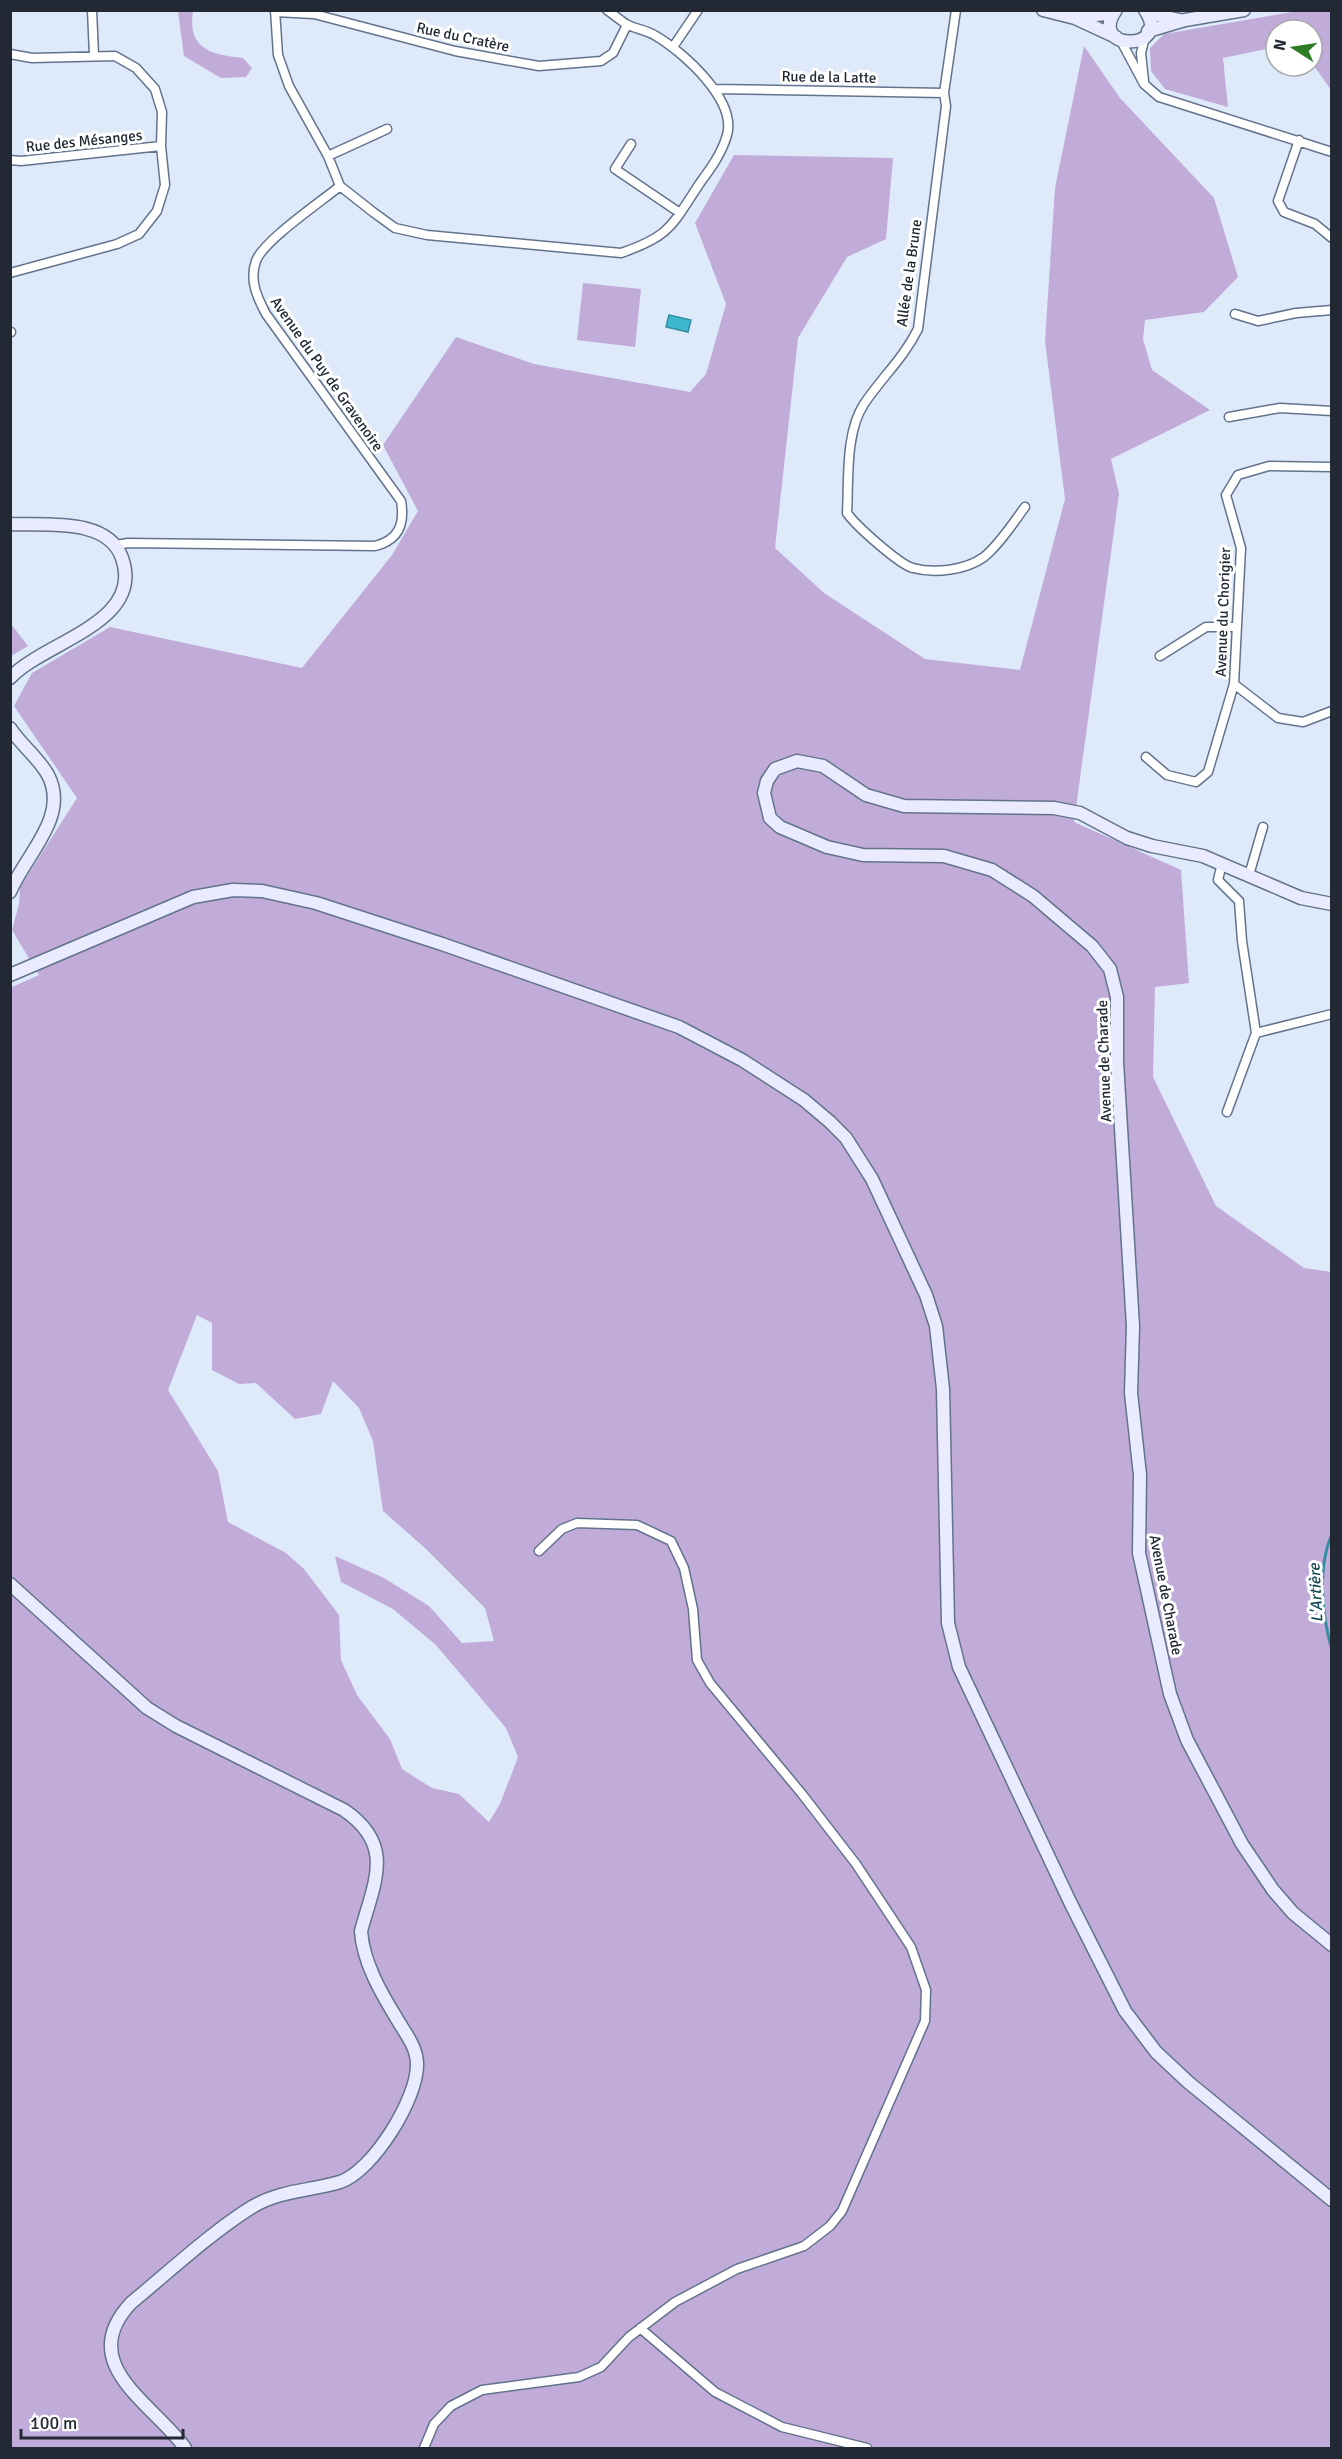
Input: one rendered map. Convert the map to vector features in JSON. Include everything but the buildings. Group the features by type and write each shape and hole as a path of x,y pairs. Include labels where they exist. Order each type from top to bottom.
{"street":[{"path":"92,10 94,55"},
{"path":"275,11 278,55 289,86 328,156 340,186 395,228 427,235 621,253 646,245 668,231 718,158 728,133 727,112 714,89 673,47 654,34 627,25 608,10"},
{"path":"673,47 698,10"},
{"name":"Allée de la Brune","path":"956,10 944,93 946,106 918,329 906,353 863,406 853,433 847,513 855,525 912,568 935,571 965,567 985,556 1025,507"},
{"path":"1043,10 1075,18 1118,39 1133,43 1146,34 1185,20 1244,10"},
{"name":"Rue du Cratère","path":"275,11 314,14 455,51 538,66 601,62 614,53 627,25"},
{"path":"1075,18 1115,12 1111,25 1144,84 1170,102 1332,152"},
{"path":"1145,12 1185,20"},
{"path":"1144,84 1141,53 1149,19 1145,12"},
{"path":"10,54 32,58 115,56 136,68 155,89 162,112 161,146 165,185 157,211 139,234 117,244 10,273"},
{"name":"Rue de la Latte","path":"714,89 944,93"},
{"path":"328,156 387,129"},
{"path":"1299,140 1278,201 1284,212 1315,224 1332,238"},
{"path":"631,144 615,169 680,213"},
{"name":"Rue des Mésanges","path":"10,160 21,161 161,146"},
{"name":"Avenue du Puy de Gravenoire","path":"116,545 128,543 375,546 388,543 398,532 404,519 401,501 266,314 256,296 253,279 256,260 268,244 340,186"},
{"path":"1235,314 1258,321 1296,313 1332,310"},
{"path":"1229,417 1280,408 1332,411"},
{"name":"Avenue du Chorigier","path":"1146,757 1167,775 1196,782 1208,772 1234,684 1240,548 1226,495 1238,475 1269,466 1332,467"},
{"path":"10,524 87,529 102,534 116,545 124,564 126,579 122,596 105,617 36,658 10,678"},
{"path":"1160,656 1206,627 1236,627"},
{"path":"1234,684 1278,718 1303,722 1332,711"},
{"path":"10,728 47,773 51,782 54,807 49,824 10,892"},
{"name":"Avenue de Charade","path":"1332,904 1301,898 1222,863 1127,838 1080,813 1054,808 944,809 904,806 880,801 866,795 823,766 812,762 797,761 775,769 767,781 764,793 770,818 780,827 827,847 863,855 944,856 992,870 1034,896 1092,946 1110,969 1117,997 1117,1062 1133,1326 1131,1394 1140,1475 1139,1553 1170,1694 1187,1740 1242,1844 1273,1890 1293,1913 1332,1945"},
{"path":"1249,875 1263,827"},
{"path":"1222,863 1218,880 1239,901 1242,941 1256,1034 1227,1112"},
{"path":"10,975 193,897 233,890 262,891 315,903 442,944 679,1028 742,1060 804,1100 830,1122 861,1160 877,1189 926,1295 936,1326 943,1389 948,1623 959,1667 1071,1904 1125,2011 1156,2052 1188,2082 1332,2200"},
{"path":"1256,1034 1332,1014"},
{"path":"424,2448 434,2424 451,2406 482,2390 579,2377 601,2367 640,2328 675,2302 737,2269 804,2246 830,2226 842,2211 925,2021 926,1990 911,1947 856,1864 710,1683 697,1660 693,1609 684,1568 671,1541 637,1525 577,1523 562,1529 539,1551"},
{"path":"10,1584 105,1673 147,1708 176,1726 344,1810 366,1828 376,1846 377,1868 361,1931 362,1941 375,1979 415,2051 416,2081 403,2111 356,2173 340,2181 278,2194 253,2207 130,2303 117,2320 110,2341 113,2363 130,2389 185,2448"},
{"path":"640,2328 715,2392 782,2427 867,2448"}],"shaded area":[{"path":"178,11 193,11 194,34 204,48 221,55 243,58 252,68 246,77 221,78 184,56"},
{"path":"1298,11 1331,11 1331,90 1323,78 1324,18 1264,18 1264,49 1223,58 1228,107 1165,89 1151,71 1150,48 1164,34"},
{"path":"1084,46 1120,98 1214,198 1238,277 1204,312 1145,320 1143,339 1152,370 1210,410 1111,459 1119,494 1074,822 1181,870 1189,983 1155,987 1153,1077 1216,1206 1304,1268 1331,1272 1331,2448 11,2448 10,988 39,975 12,930 19,904 20,887 77,798 14,706 32,673 110,627 302,668 392,555 418,511 383,445 456,337 534,364 690,392 706,374 726,304 695,223 734,155 893,158 886,239 847,257 798,338 775,548 824,593 925,659 1020,670 1065,499 1045,341 1055,188","holes":["197,1315 212,1323 212,1370 239,1384 256,1383 295,1419 321,1414 333,1381 359,1408 373,1441 383,1511 426,1549 485,1608 494,1641 462,1643 429,1606 384,1578 335,1556 341,1582 393,1609 436,1645 506,1728 518,1757 500,1804 489,1822 459,1794 432,1788 402,1769 390,1739 357,1695 341,1660 339,1615 304,1569 286,1553 228,1522 218,1471 168,1390"]},
{"path":"583,283 641,289 635,347 577,340"},
{"path":"11,624 28,646 10,656"}],"water":[{"path":"669,315 691,320 688,332 666,327"}],"waterway":[{"name":"L'Artière","path":"1332,1534 1327,1547 1323,1577 1324,1607 1332,1650"}]}
